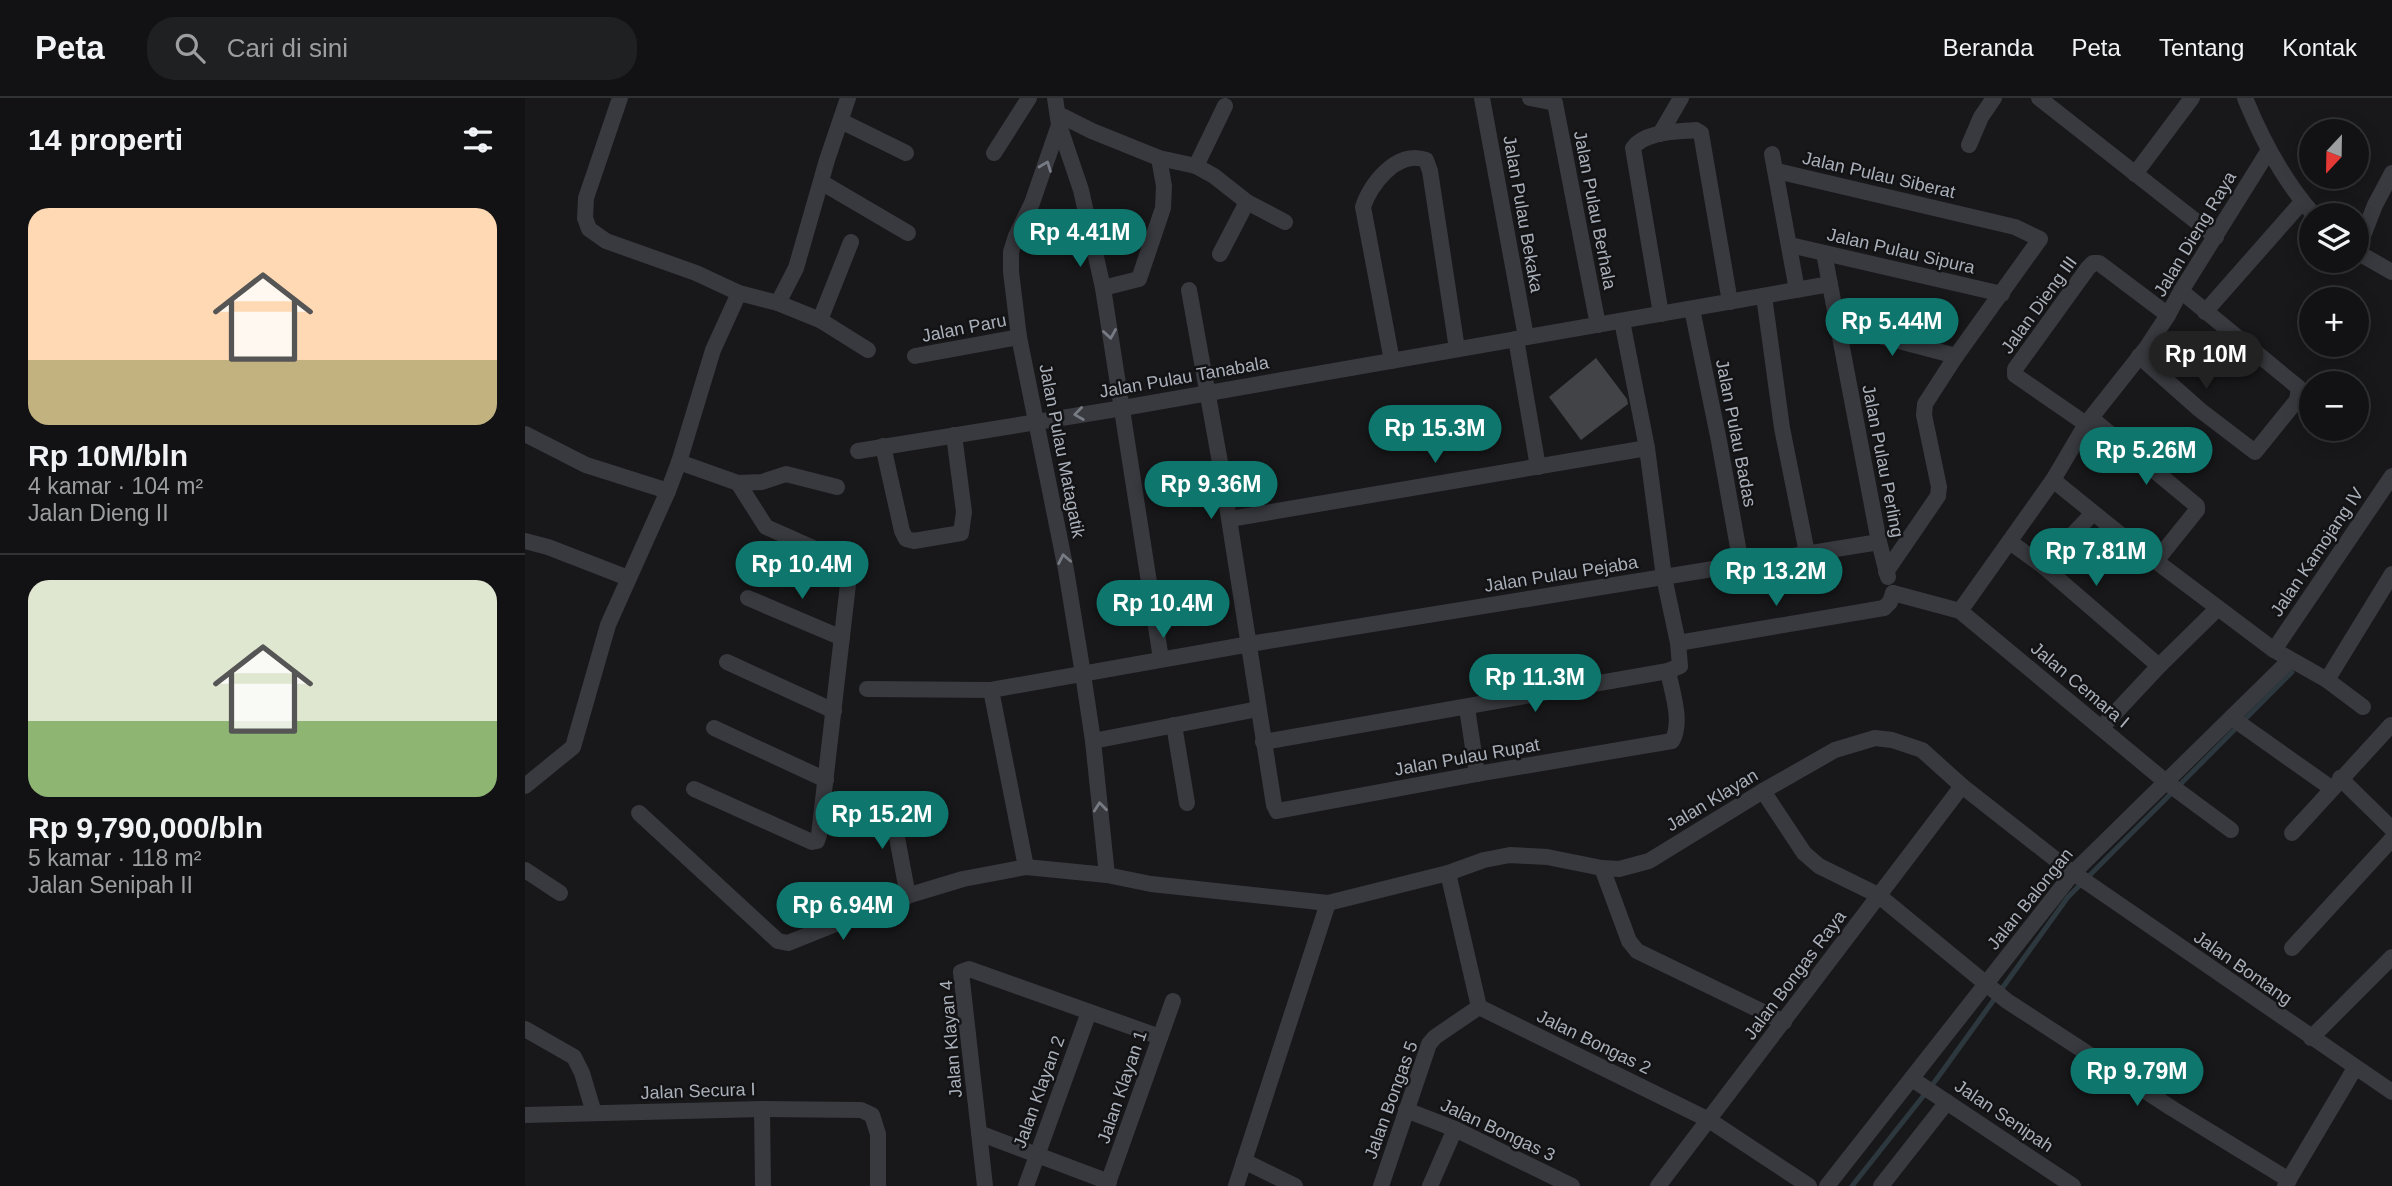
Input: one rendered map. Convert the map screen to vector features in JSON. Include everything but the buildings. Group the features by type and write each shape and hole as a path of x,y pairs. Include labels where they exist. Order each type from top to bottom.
{"street":[{"path":"621,98 586,198 585,218 589,229 605,241 697,273 739,293 778,303 820,320 868,350"},
{"path":"778,303 796,268 848,98"},
{"path":"994,153 1028,98"},
{"name":"Jalan Pulau Bekaka","path":"1482,98 1521,338"},
{"name":"Jalan Pulau Berhala","path":"1530,98 1555,103 1598,325"},
{"path":"1660,134 1681,98"},
{"path":"1969,145 1981,117 1994,98"},
{"path":"2039,98 2216,237"},
{"path":"2135,174 2192,98"},
{"path":"2205,312 2302,202 2258,131 2245,98"},
{"path":"1196,166 1225,106"},
{"path":"1057,112 1092,131 1159,158 1196,166 1214,176 1247,202 1285,222"},
{"path":"1057,112 1081,190 1103,288 1161,659"},
{"name":"Jalan Pulau Matagatik","path":"1057,112 1032,203 1011,252 1011,272 1019,337 1066,570 1083,674 1107,875"},
{"path":"841,121 906,153"},
{"path":"1661,314 1633,148 1636,143 1660,134 1696,130 1701,133 1730,302"},
{"name":"Jalan Dieng Raya","path":"1960,611 2053,480 2089,421 2168,315 2269,150"},
{"path":"1773,154 1777,171"},
{"path":"1392,361 1363,208 1367,193 1376,179 1397,164 1418,157 1426,160 1430,171 1457,349"},
{"path":"1103,288 1139,279 1163,208 1164,186 1159,158"},
{"name":"Jalan Pulau Siberat","path":"1797,290 1777,171 2015,227 2040,239 2002,294"},
{"path":"2369,221 2392,173"},
{"path":"821,182 908,233"},
{"path":"1220,254 1247,202"},
{"path":"820,320 851,242"},
{"name":"Jalan Pulau Sipura","path":"1790,245 2002,294"},
{"name":"Jalan Pulau Perling","path":"1824,253 1879,542 1893,593"},
{"path":"2369,259 2392,272"},
{"name":"Jalan Dieng III","path":"2089,421 2015,375 2015,369 2088,268 2093,263 2099,263 2168,315"},
{"name":"Jalan Pulau Tanabala","path":"858,451 1122,408 1830,284"},
{"path":"1188,290 1230,519 1263,742 1677,669 1681,664 1678,643 1664,577 1647,448 1622,321"},
{"path":"2139,356 2200,410 2255,452 2297,400 2299,388 2181,291"},
{"path":"525,786 532,771 573,747 596,660 628,578 668,491 713,350 739,293"},
{"path":"1886,572 1938,496 1939,486 1924,415 1926,404 1956,356 2002,294"},
{"path":"1765,296 1782,428 1807,554"},
{"name":"Jalan Pulau Badas","path":"1692,309 1741,564"},
{"path":"1838,325 1956,356"},
{"name":"Jalan Paru","path":"915,356 1019,337"},
{"path":"1521,338 1538,467"},
{"path":"2089,421 2197,506 2197,510 2156,561"},
{"path":"525,434 586,465 668,491"},
{"path":"883,446 902,531 907,539 914,541 961,533 964,512 954,435"},
{"path":"1230,519 1647,448"},
{"path":"679,462 739,483 762,482 786,474 837,486"},
{"name":"Jalan Kamojang IV","path":"2274,650 2392,476"},
{"path":"2053,480 2274,650 2327,680 2363,707"},
{"path":"694,789 813,842 817,841 851,567 766,527 739,483"},
{"path":"2043,566 2093,513"},
{"path":"525,541 548,547 628,578"},
{"name":"Jalan Pulau Pejaba","path":"867,689 991,690 1250,644 1879,542"},
{"path":"2010,542 2043,566 2158,666"},
{"path":"2327,680 2392,574"},
{"path":"1678,643 1884,608 1893,593"},
{"name":"Jalan Cemara I","path":"1893,593 1960,611 2172,787 2231,830"},
{"path":"748,598 842,638"},
{"path":"2101,728 2158,666 2218,608"},
{"name":"Jalan Balongan","path":"1828,1186 1918,1082 1989,988 2081,878 2238,722 2290,660"},
{"path":"727,662 834,711"},
{"name":"Jalan Pulau Rupat","path":"1263,742 1274,805 1277,811 1282,811 1672,741 1677,722 1668,671"},
{"path":"991,690 1026,867"},
{"path":"1467,708 1477,774"},
{"path":"1093,741 1258,709"},
{"path":"2238,722 2336,783 2392,829"},
{"path":"1174,725 1187,803"},
{"path":"2292,833 2391,725"},
{"path":"714,728 826,780"},
{"name":"Jalan Klayan","path":"639,813 778,940 788,943 908,896 963,880 1026,867 1328,903 1510,855 1547,857 1619,869 1649,861 1835,750 1875,738 1892,740 1921,750 1962,786 2081,878"},
{"name":"Jalan Bongas Raya","path":"1658,1186 1962,786"},
{"path":"1763,791 1804,853 1819,866 1878,895 2007,1001 2287,1183 2355,1068"},
{"path":"847,815 892,811 897,825 908,896"},
{"path":"2292,948 2392,839"},
{"path":"1602,868 1629,941 1637,951 1784,1022"},
{"path":"525,870 560,893"},
{"path":"1448,873 1479,1007"},
{"name":"Jalan Bontang","path":"2081,878 2392,1092"},
{"path":"1236,1186 1328,903"},
{"path":"2311,1038 2392,957"},
{"name":"Jalan Klayan 4","path":"985,1186 961,972 969,969 1160,1037"},
{"name":"Jalan Klayan 1","path":"1108,1184 1173,1001"},
{"name":"Jalan Bongas 5","path":"1381,1186 1429,1044 1479,1007"},
{"name":"Jalan Bongas 2","path":"1479,1007 1710,1120 1809,1186"},
{"name":"Jalan Klayan 2","path":"1026,1186 1089,1012"},
{"path":"525,1029 574,1057 582,1073 594,1113"},
{"name":"Jalan Senipah","path":"1918,1082 2065,1184"},
{"path":"1881,1186 1944,1100"},
{"path":"762,1109 763,1186"},
{"name":"Jalan Secura I","path":"525,1115 762,1109 861,1110 872,1115 878,1134 878,1186"},
{"name":"Jalan Bongas 3","path":"1406,1110 1455,1129 1572,1186"},
{"path":"1430,1186 1455,1129"},
{"path":"979,1133 1108,1184"},
{"path":"1244,1161 1295,1186"}],"waterway":[{"path":"1852,1186 1936,1080 2068,897 2292,672"}]}
